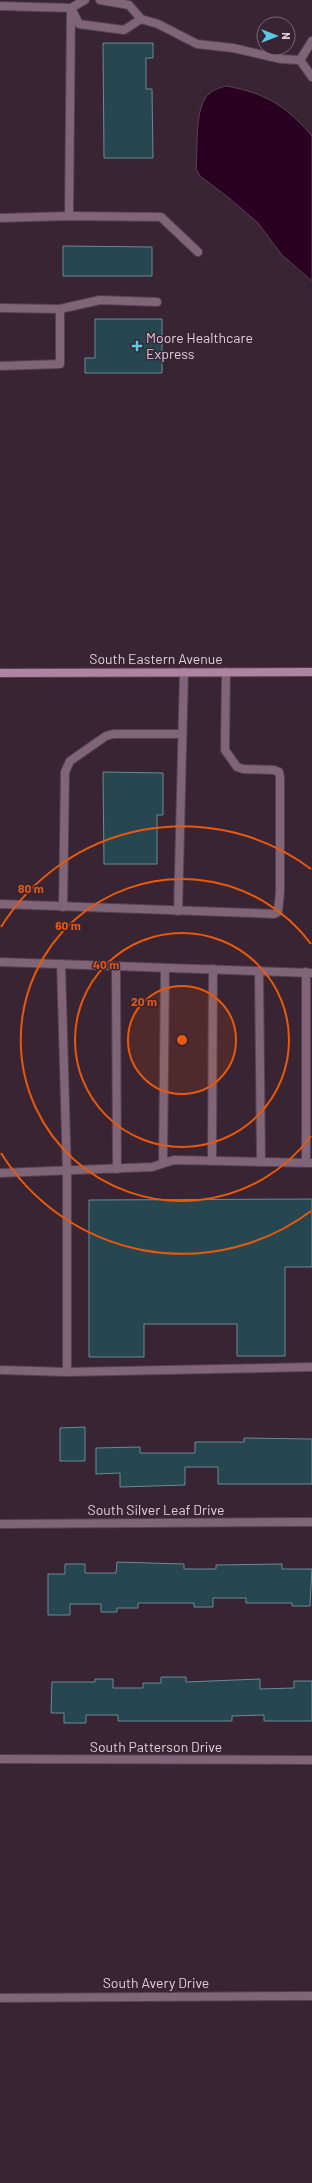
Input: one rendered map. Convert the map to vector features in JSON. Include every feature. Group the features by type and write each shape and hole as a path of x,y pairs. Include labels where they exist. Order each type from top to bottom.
{"main road":[{"name":"South Eastern Avenue","path":"0,673 312,672"}],"street":[{"path":"0,6 71,8 85,0"},
{"path":"100,0 129,5 141,19 158,24 197,44 233,48 281,60 300,60"},
{"path":"71,8 79,24 124,30 141,19"},
{"path":"69,216 71,8"},
{"path":"300,60 312,41"},
{"path":"300,60 312,77"},
{"path":"0,218 69,216 161,218 198,252"},
{"path":"0,308 60,309 100,300 156,302"},
{"path":"0,366 60,364 60,309"},
{"path":"178,911 184,672"},
{"path":"0,904 274,914 280,908 279,772 274,770 243,769 237,767 225,750 226,672"},
{"path":"63,907 65,772 70,761 106,736 113,734 182,734"},
{"path":"0,962 309,972 309,1163 174,1160 152,1167 66,1172 0,1173"},
{"path":"62,964 66,1172 67,1372"},
{"path":"116,966 117,1169"},
{"path":"163,1164 164,968"},
{"path":"212,1161 213,969"},
{"path":"259,971 260,1162"},
{"path":"0,1370 67,1372 312,1366"},
{"name":"South Silver Leaf Drive","path":"0,1524 312,1522"},
{"name":"South Patterson Drive","path":"0,1759 312,1760"},
{"name":"South Avery Drive","path":"0,1998 312,1996"}],"shaded area":[{"path":"226,86 253,93 274,102 293,117 312,136 312,281 282,255 258,223 200,176 196,169 198,129 201,108 204,100 211,92"}],"building":[{"path":"103,43 153,43 153,58 146,58 146,89 152,89 153,158 104,158"},
{"path":"63,246 152,247 152,276 63,276"},
{"path":"95,319 162,319 162,373 85,373 85,358 95,358"},
{"path":"103,772 163,773 163,815 157,815 157,864 104,864"},
{"path":"312,1199 312,1267 285,1267 285,1356 237,1356 237,1324 144,1324 144,1357 89,1357 89,1200"},
{"path":"85,1427 85,1461 60,1461 60,1428"},
{"path":"244,1438 312,1439 312,1484 218,1484 218,1467 185,1467 185,1485 120,1487 120,1473 96,1474 96,1448 140,1447 140,1453 195,1453 195,1442 244,1442"},
{"path":"117,1562 184,1564 184,1569 216,1569 216,1565 282,1564 282,1569 312,1569 310,1606 292,1606 292,1603 246,1603 246,1598 213,1598 213,1607 194,1607 194,1603 138,1603 138,1608 117,1608 117,1612 101,1612 101,1604 70,1604 70,1615 48,1615 48,1574 65,1574 65,1564 85,1564 85,1573 116,1573"},
{"path":"161,1677 186,1677 186,1682 260,1679 260,1689 294,1688 294,1681 312,1681 312,1721 264,1721 264,1715 232,1716 232,1721 118,1721 118,1715 86,1715 86,1723 64,1723 64,1713 51,1713 52,1682 95,1682 95,1679 113,1679 113,1688 143,1688 143,1683 161,1683"}],"place":[{"name":"Moore Healthcare Express","path":"137,346"}]}
